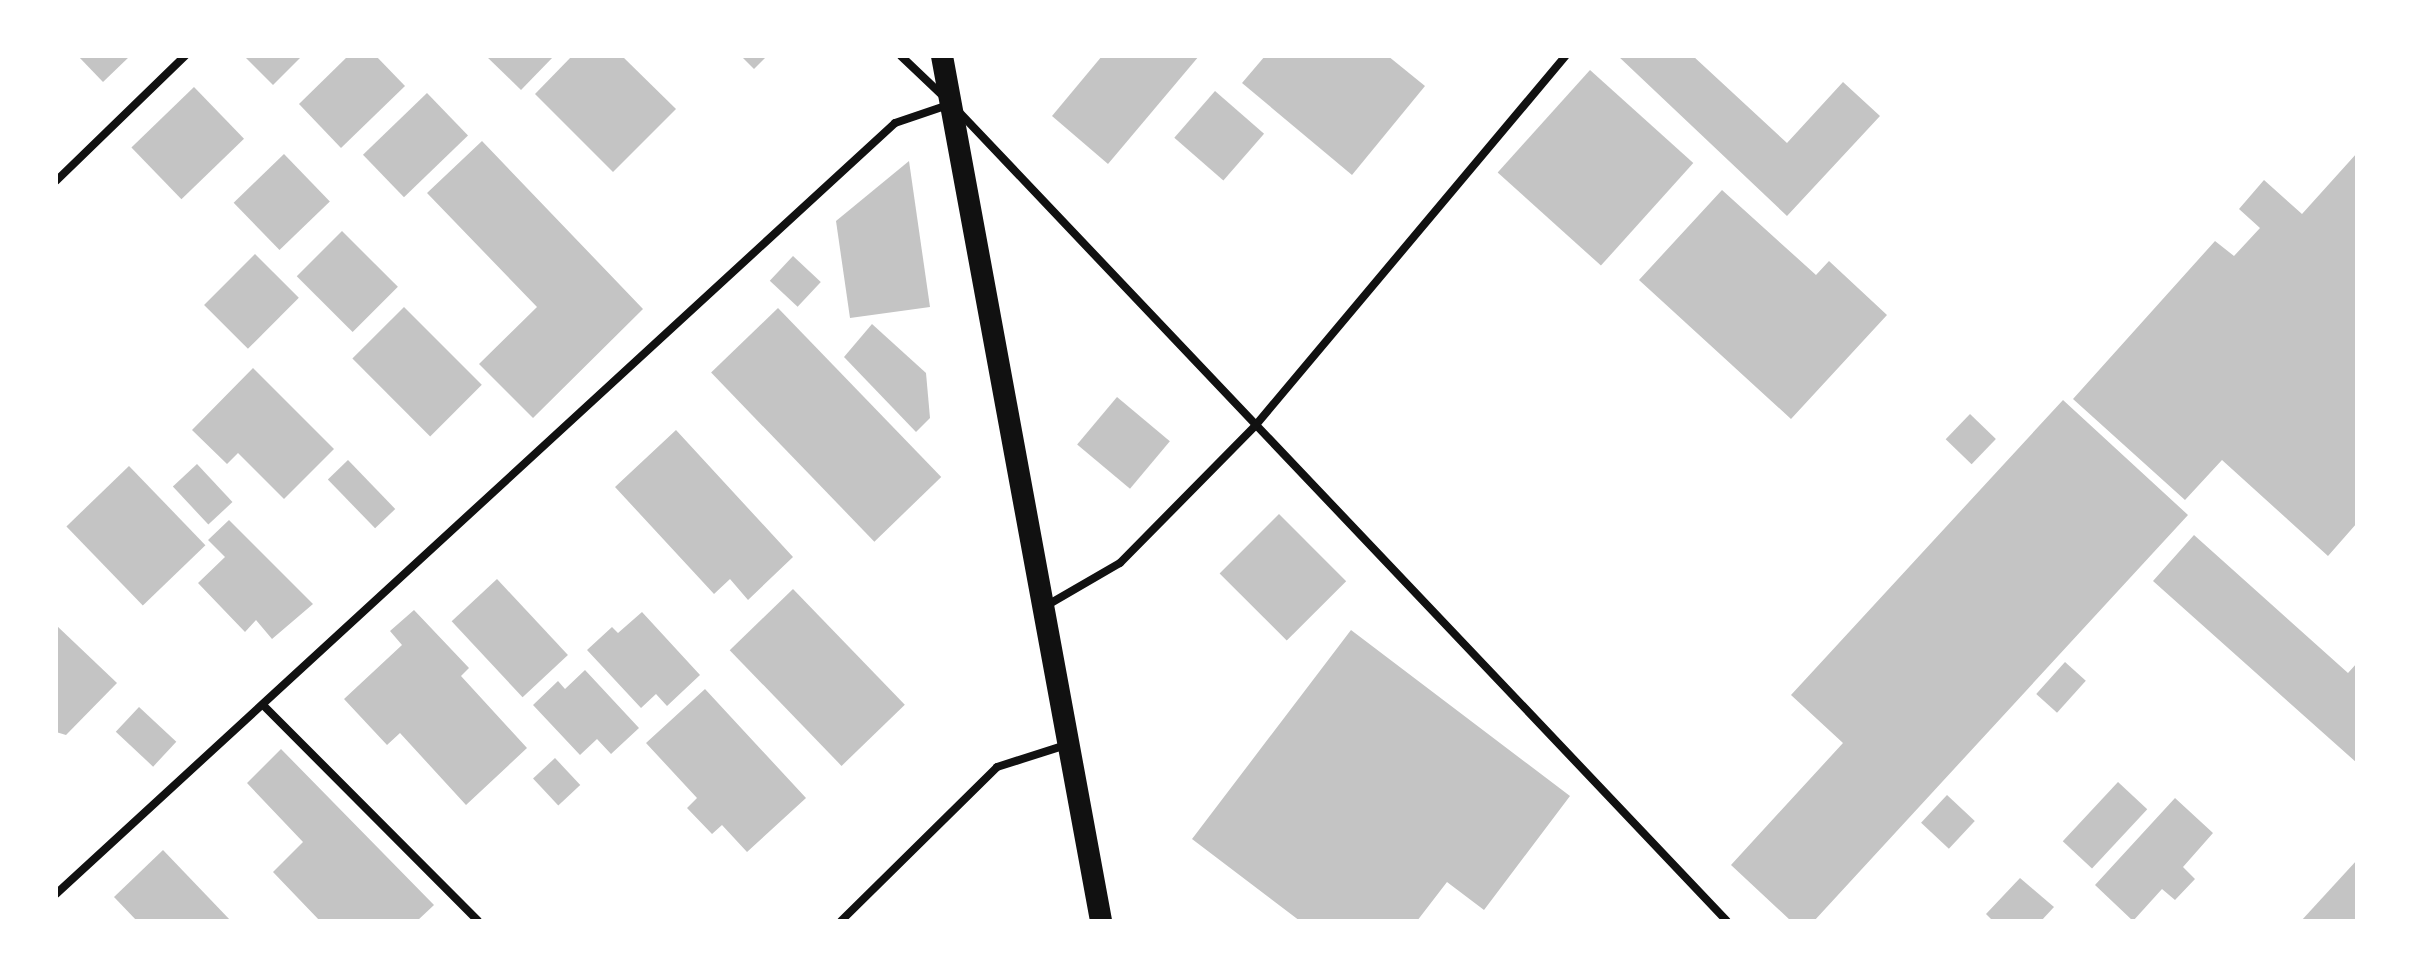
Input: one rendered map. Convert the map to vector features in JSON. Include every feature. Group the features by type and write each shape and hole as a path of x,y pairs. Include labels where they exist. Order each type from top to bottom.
{"highway":[{"path":"942,56 1101,921"}],"street":[{"path":"56,181 185,56"},
{"path":"901,56 951,104 1727,921"},
{"path":"1044,607 1120,563 1255,426 1565,56"},
{"path":"56,894 895,123 951,104"},
{"path":"264,706 478,921"},
{"path":"841,921 997,767 1069,744"}],"building":[{"path":"78,56 130,56 103,82"},
{"path":"244,56 302,56 273,85"},
{"path":"348,56 376,56 405,86 341,148 299,104"},
{"path":"486,56 554,56 521,90"},
{"path":"572,56 622,56 676,109 613,172 535,94"},
{"path":"741,56 767,56 754,69"},
{"path":"1102,56 1199,56 1108,164 1052,116"},
{"path":"1265,56 1388,56 1425,86 1352,175 1242,83"},
{"path":"1618,56 1693,56 1787,143 1843,82 1880,116 1787,216"},
{"path":"1590,70 1693,163 1601,266 1498,173"},
{"path":"194,87 244,139 181,199 131,147"},
{"path":"1215,91 1264,134 1223,180 1174,138"},
{"path":"427,93 468,135 404,197 363,155"},
{"path":"482,141 643,309 533,418 479,364 537,307 427,193"},
{"path":"2357,153 2357,523 2328,556 2222,460 2185,500 2073,399 2215,241 2234,256 2260,228 2239,209 2264,180 2302,214"},
{"path":"284,154 330,201 279,250 234,203"},
{"path":"909,161 930,307 850,318 836,221"},
{"path":"1722,190 1816,275 1829,261 1887,315 1791,419 1639,280"},
{"path":"342,231 398,287 353,332 297,276"},
{"path":"255,254 299,298 248,349 204,305"},
{"path":"793,256 821,282 798,307 770,281"},
{"path":"404,307 482,385 430,436 352,359"},
{"path":"778,308 941,477 874,542 711,373"},
{"path":"872,324 926,373 930,418 916,432 844,357"},
{"path":"253,368 334,449 284,499 238,453 227,464 192,430"},
{"path":"1117,397 1170,441 1130,489 1077,444"},
{"path":"2063,400 2188,515 1814,921 1791,921 1731,865 1843,743 1791,695"},
{"path":"1970,414 1996,439 1972,464 1946,439"},
{"path":"676,430 793,557 748,600 730,579 714,594 615,487"},
{"path":"348,460 395,509 375,528 328,479"},
{"path":"197,464 232,502 208,525 173,487"},
{"path":"129,466 205,545 143,606 66,526"},
{"path":"1279,514 1346,581 1287,641 1220,573"},
{"path":"229,520 313,604 272,639 256,620 245,632 198,583 225,557 208,540"},
{"path":"2194,535 2348,673 2357,663 2357,763 2153,581"},
{"path":"497,579 568,655 523,697 452,621"},
{"path":"793,589 905,705 842,766 730,650"},
{"path":"414,610 469,668 461,676 527,748 466,805 400,733 387,745 344,699 402,645 390,631"},
{"path":"642,612 700,675 667,706 656,694 641,708 587,650 612,627 618,633"},
{"path":"56,625 117,683 66,735 56,732"},
{"path":"1351,630 1570,796 1484,910 1447,882 1417,921 1300,921 1192,839"},
{"path":"2065,662 2086,681 2057,713 2036,694"},
{"path":"585,670 639,728 611,754 597,739 580,755 533,705 558,681 565,689"},
{"path":"705,689 806,798 747,852 722,825 712,834 687,808 697,798 646,743"},
{"path":"139,707 176,742 153,767 116,732"},
{"path":"281,749 434,905 417,921 320,921 273,872 303,842 247,783"},
{"path":"555,758 580,785 558,806 533,778"},
{"path":"2118,782 2147,809 2092,869 2063,841"},
{"path":"1947,795 1975,821 1949,849 1921,823"},
{"path":"2175,798 2213,833 2183,867 2195,879 2175,900 2162,889 2133,921 2095,885"},
{"path":"163,850 231,921 137,921 114,897"},
{"path":"2357,860 2357,921 2301,921"},
{"path":"2020,878 2054,907 2041,921 1993,921 1986,914"}]}
